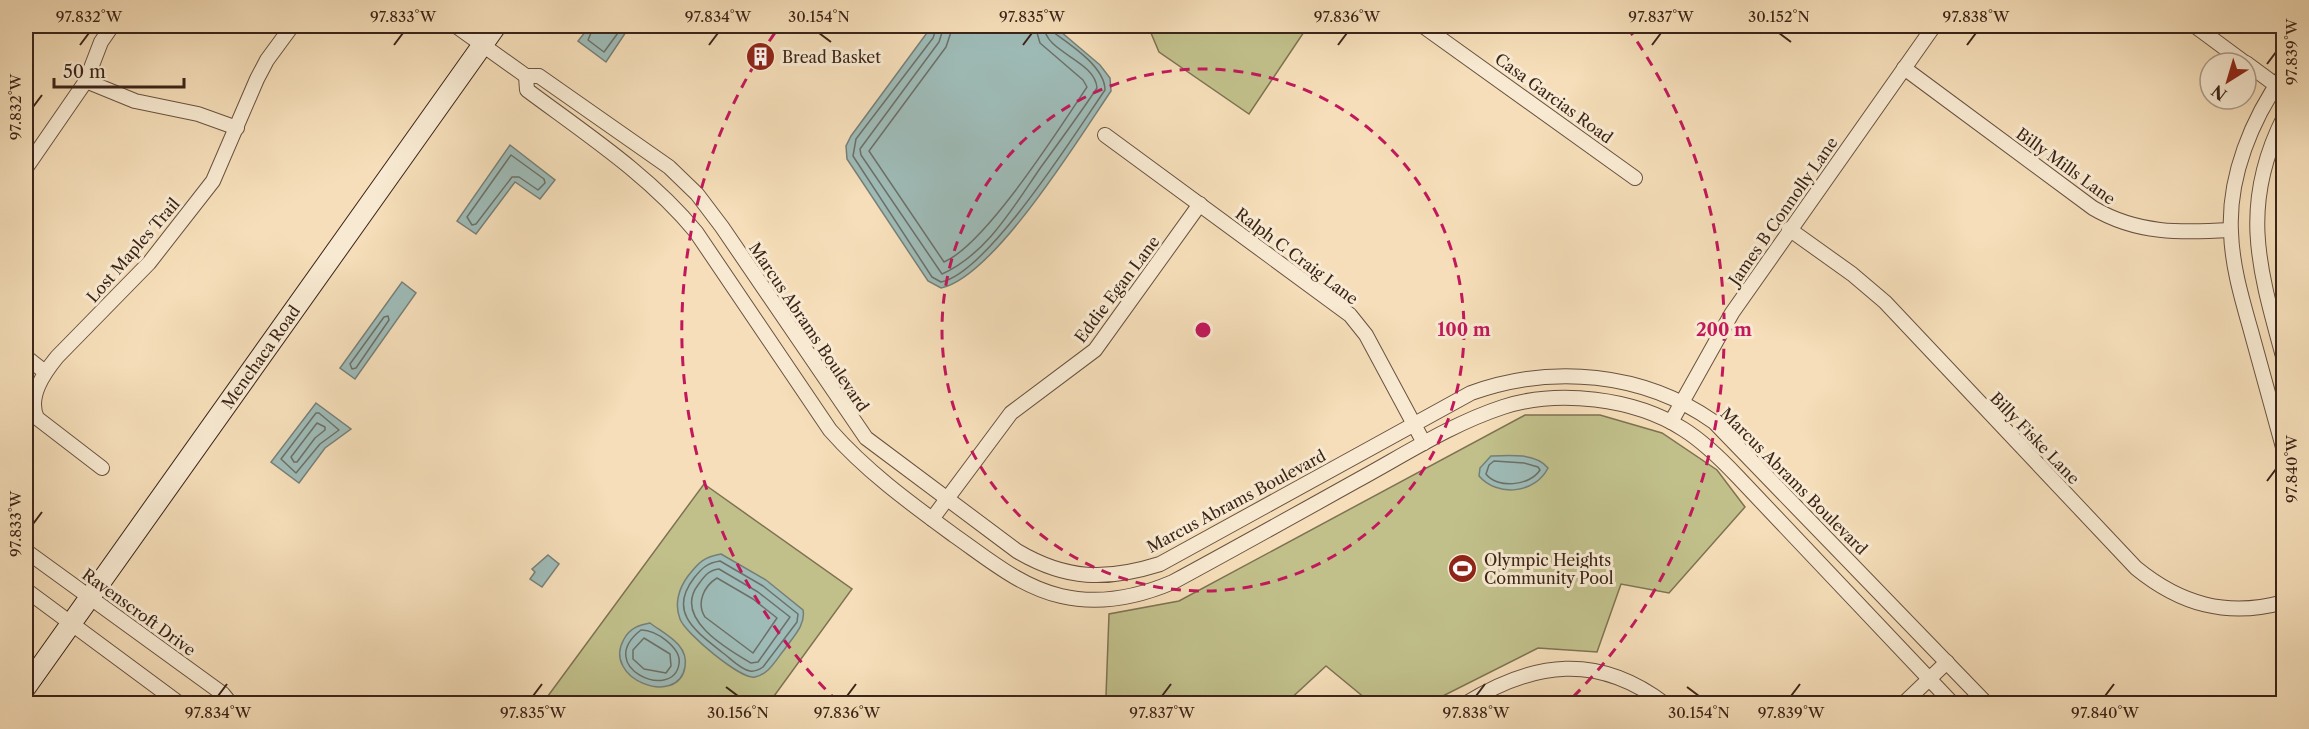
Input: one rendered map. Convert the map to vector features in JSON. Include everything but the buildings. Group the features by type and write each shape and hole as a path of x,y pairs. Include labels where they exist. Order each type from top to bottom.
{"main road":[{"name":"Menchaca Road","path":"26,687 70,622 496,26"}],"street":[{"path":"26,168 86,81 101,42 112,26"},
{"name":"Lost Maples Trail","path":"102,468 37,418 34,402 45,372 167,241 213,181 267,60 292,26"},
{"name":"Marcus Abrams Boulevard","path":"456,26 526,76 539,76 669,167 697,194 866,438 1017,551 1036,562 1083,575 1128,574 1160,564 1472,393 1524,379 1600,377 1644,387 1682,402 1714,422 1734,439 1987,704"},
{"name":"Casa Garcias Road","path":"1423,26 1635,178"},
{"name":"James B Connolly Lane","path":"1671,422 1732,313 1934,26"},
{"path":"2194,26 2229,51"},
{"name":"Billy Mills Lane","path":"1904,68 2093,208 2115,221 2152,231 2230,230"},
{"path":"2258,70 2281,83 2256,120 2244,149 2235,190 2230,230 2241,295 2283,451"},
{"name":"Marcus Abrams Boulevard","path":"526,76 527,90 651,183 676,207 696,232 830,430 870,472 1003,570 1030,586 1062,597 1126,598 1173,582 1424,443 1484,414 1539,400 1575,399 1624,406 1671,422 1719,456 1953,704"},
{"path":"86,81 135,101 198,114 237,128"},
{"path":"2283,117 2260,180 2257,235 2260,272 2283,360"},
{"name":"Ralph C Craig Lane","path":"1105,135 1350,315 1366,335 1424,443"},
{"name":"Eddie Egan Lane","path":"932,519 1011,413 1095,350 1200,204"},
{"name":"Billy Fiske Lane","path":"1789,229 1852,274 1885,302 2128,560 2153,582 2181,597 2210,606 2241,609 2283,602"},
{"path":"26,357 45,372"},
{"name":"Ravenscroft Drive","path":"26,551 223,694 231,704"},
{"path":"26,590 180,704"},
{"path":"1903,704 1947,662"},
{"path":"1465,704 1508,680 1530,672 1574,668 1596,670 1634,682 1665,704"}],"shaded area":[{"path":"1148,26 1308,26 1249,114 1159,52"},
{"name":"Olympic Heights Community Pool","path":"1525,415 1600,415 1662,433 1717,470 1745,507 1669,593 1621,584 1597,652 1538,648 1429,703 1371,703 1326,666 1286,703 1101,704 1106,696 1109,614 1179,601"},
{"path":"704,484 852,589 769,703 542,704"}],"water":[{"path":"590,26 630,26 606,62 578,41"},
{"path":"932,26 1054,26 1100,65 1110,78 1111,91 1057,171 1010,233 985,259 962,278 941,288 928,281 847,159 846,146"},
{"path":"510,145 555,180 540,199 515,182 476,234 457,221"},
{"path":"402,282 416,293 355,379 340,368"},
{"path":"316,403 351,429 325,448 299,483 271,462"},
{"path":"1491,456 1529,457 1543,463 1548,468 1534,483 1515,490 1505,490 1487,483 1479,476 1480,468"},
{"path":"721,554 766,580 803,610 803,621 795,636 771,666 764,673 755,677 748,676 726,664 684,626 678,613 678,596 688,576 702,561"},
{"path":"548,555 559,564 542,587 530,579 535,572 532,569"},
{"path":"650,623 675,641 685,659 685,667 679,679 669,686 657,687 643,683 631,676 623,666 620,653 624,639 635,628"}],"place":[{"name":"Bread Basket","path":"761,57"},
{"name":"Olympic Heights Community Pool","path":"1463,569"}]}
